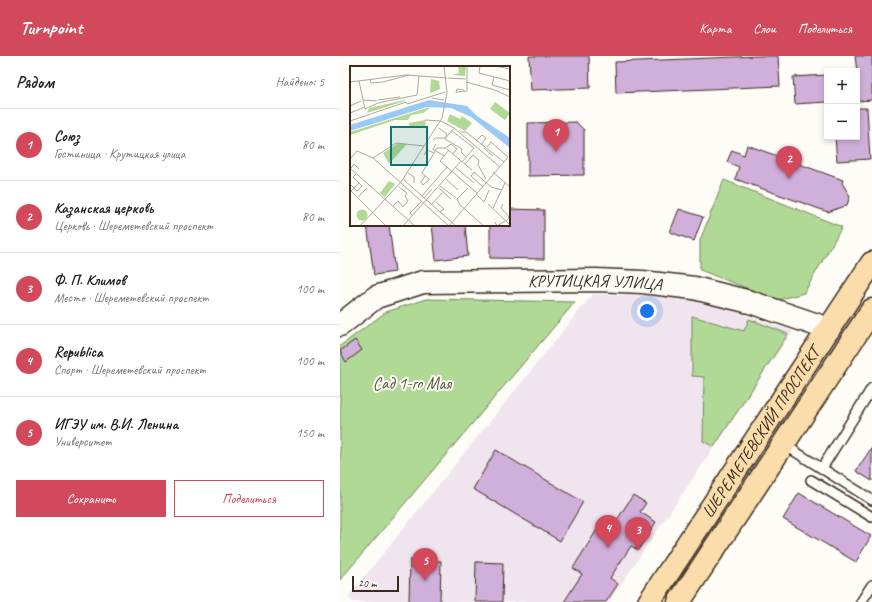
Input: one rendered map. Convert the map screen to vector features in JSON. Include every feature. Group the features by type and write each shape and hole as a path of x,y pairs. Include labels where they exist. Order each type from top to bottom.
{"main road":[{"name":"ШЕРЕМЕТЕВСКИЙ ПРОСПЕКТ","path":"649,602 872,263"},
{"name":"ШЕРЕМЕТЕВСКИЙ ПРОСПЕКТ","path":"684,600 850,342 869,321"},
{"name":"КРУТИЦКАЯ УЛИЦА","path":"829,329 850,342"}],"street":[{"name":"КРУТИЦКАЯ УЛИЦА","path":"340,325 376,297 423,282 607,281 694,288 750,302 829,329"}],"lane":[{"path":"822,468 872,388"},
{"path":"783,444 872,500"},
{"path":"812,480 872,517"},
{"path":"861,602 872,585"}],"shaded area":[{"path":"593,294 695,298 793,331 609,602 353,602 348,597"}],"green space":[{"path":"724,180 842,227 804,293 777,300 700,270 700,240"},
{"name":"Сад 1-го Мая","path":"426,299 575,302 340,580 340,346 386,312"},
{"path":"692,316 744,331 749,319 788,334 714,447 703,441 704,377 692,376"}],"building":[{"path":"529,56 589,56 590,88 531,90"},
{"path":"778,56 780,86 616,93 615,62"},
{"path":"855,56 872,56 872,100 860,101 860,68 857,68"},
{"path":"824,75 824,102 795,104 793,77"},
{"path":"860,108 867,108 870,159 837,161 835,140 860,140"},
{"path":"576,122 584,130 584,175 528,176 528,123"},
{"path":"747,145 843,180 842,183 850,196 847,205 828,212 735,179 739,167 727,162 732,150 744,155"},
{"path":"510,209 544,210 544,259 490,258 490,226 510,226"},
{"path":"679,209 703,217 694,241 670,232"},
{"path":"367,226 389,226 395,272 374,275"},
{"path":"432,226 465,226 468,256 436,260"},
{"path":"355,340 362,350 346,362 340,351"},
{"path":"872,447 872,481 856,471"},
{"path":"496,450 583,502 560,541 473,489"},
{"path":"799,493 871,536 856,562 783,519"},
{"path":"633,495 646,503 640,512 656,522 638,550 631,546 610,578 618,584 606,602 564,602 582,574 573,568 605,517 615,523"},
{"path":"410,560 441,561 440,602 409,602"},
{"path":"476,562 503,563 502,602 475,602"}],"place":[{"name":"Союз","path":"556,152"},
{"name":"Казанская церковь","path":"789,179"},
{"name":"Republica","path":"608,548"},
{"name":"Ф. П. Климов","path":"638,550"},
{"name":"ИГЭУ им. В.И. Ленина","path":"425,581"}]}
